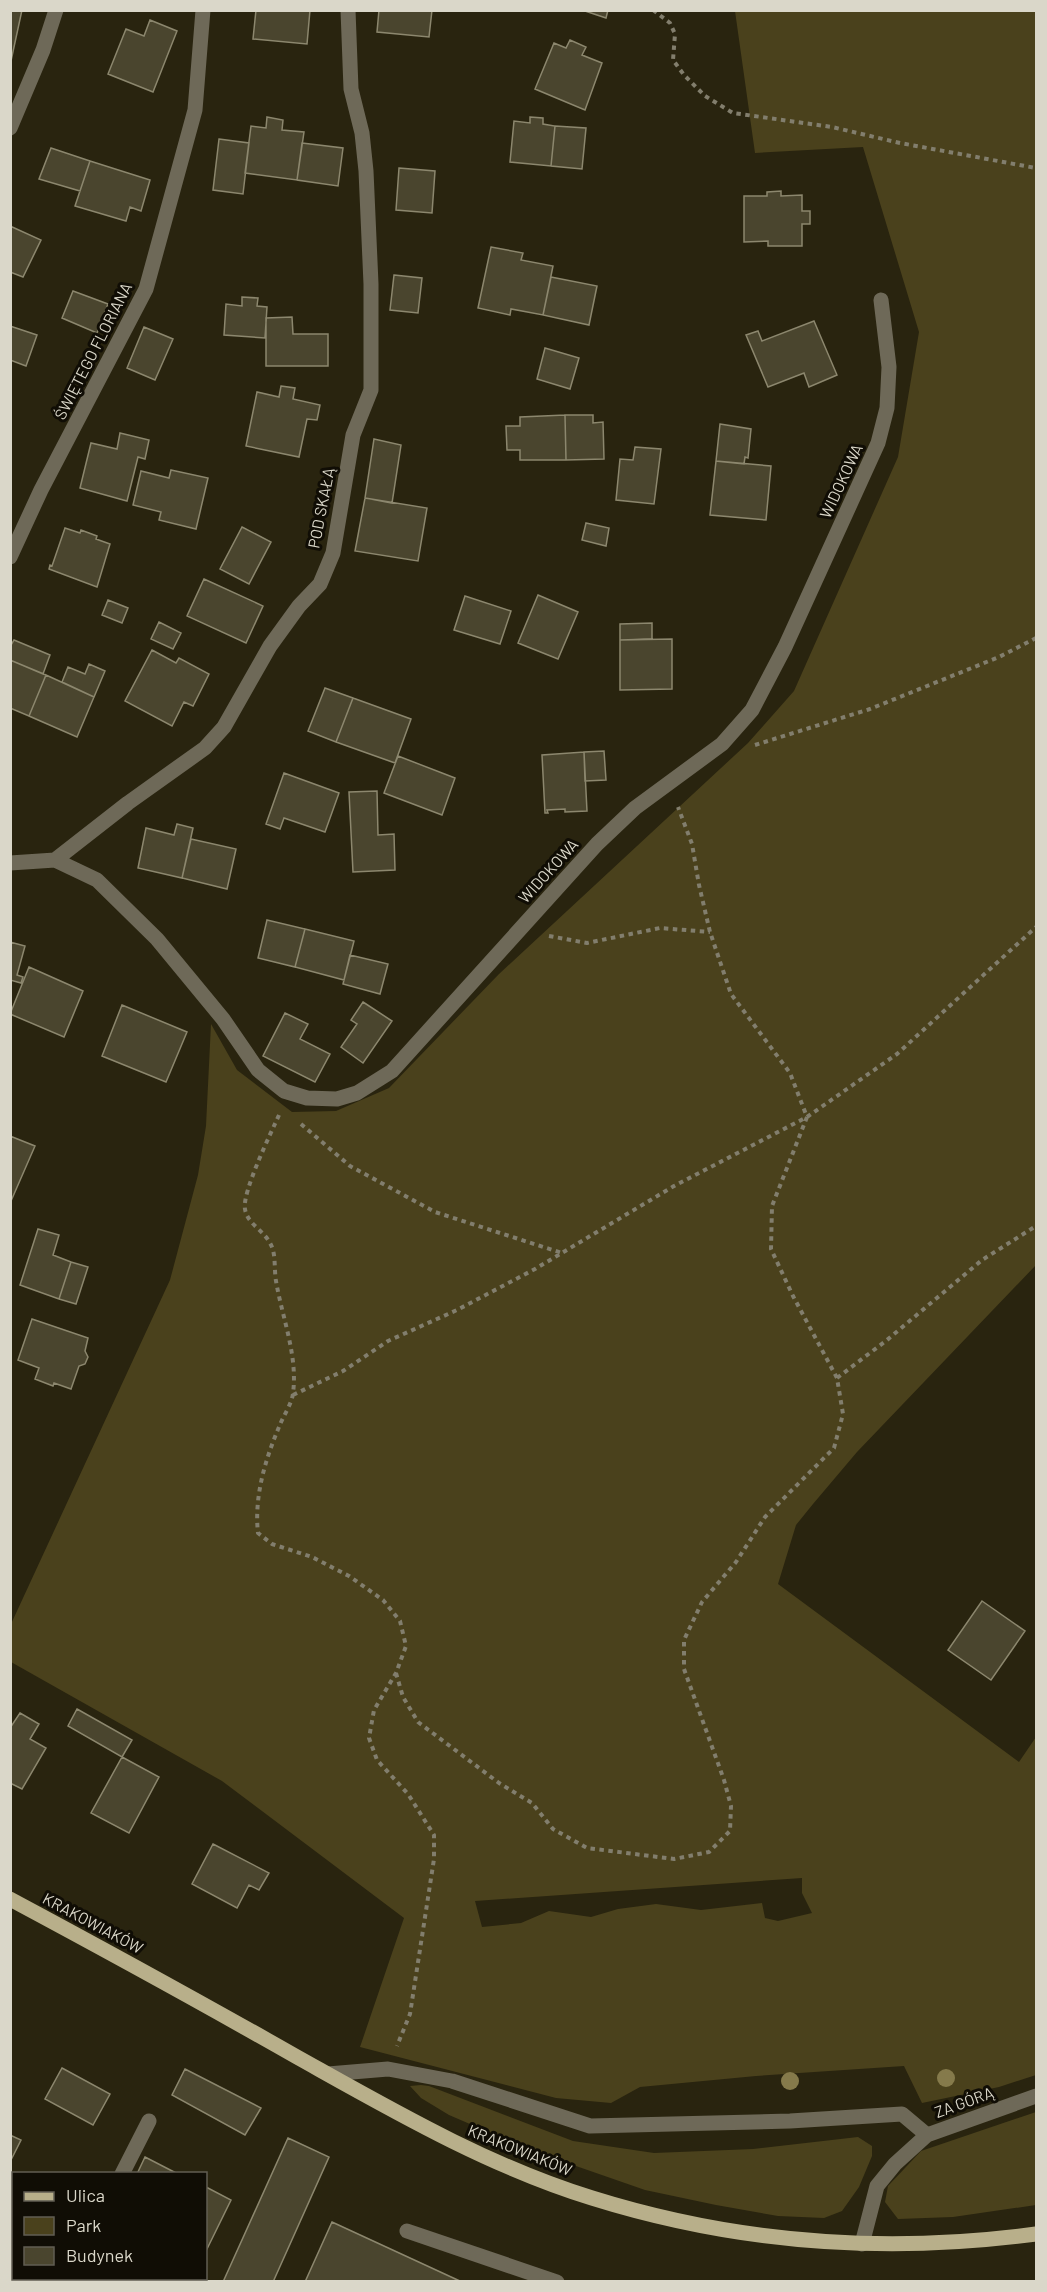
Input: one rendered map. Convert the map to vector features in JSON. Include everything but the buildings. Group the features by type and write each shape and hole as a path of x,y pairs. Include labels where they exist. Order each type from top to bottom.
{"main road":[{"name":"KRAKOWIAKÓW","path":"10,1899 476,2154 591,2198 689,2223 775,2239 862,2244 931,2244 1036,2234"}],"street":[{"path":"10,128 56,10"},
{"name":"ŚWIĘTEGO FLORIANA","path":"10,557 41,490 146,289 195,110 203,10"},
{"name":"POD SKAŁĄ","path":"55,860 128,803 205,748 224,727 270,646 299,606 320,584 333,553 353,435 371,390 371,284 366,171 362,133 351,89 348,10"},
{"name":"WIDOKOWA","path":"55,860 97,880 166,948 223,1019 258,1070 284,1091 307,1098 337,1099 357,1093 392,1071 597,844 635,808 722,744 752,710 785,647 879,443 887,408 889,368 881,300"},
{"path":"10,863 55,860"},
{"path":"328,2074 388,2069 452,2081 590,2127 790,2121 902,2114 927,2135"},
{"name":"ZA GÓRĄ","path":"862,2244 877,2186 895,2164 927,2135 1036,2097"},
{"path":"123,2172 149,2121"},
{"path":"407,2231 557,2282"}],"path":[{"path":"653,10 670,23 675,34 673,60 684,75 705,96 732,113 832,127 900,143 1036,168"},
{"path":"722,744 758,745 870,709 999,657 1036,638"},
{"path":"396,1672 403,1697 418,1722 499,1783 532,1803 553,1828 587,1848 674,1860 709,1852 730,1832 731,1806 724,1780 684,1669 684,1640 702,1602 736,1562 765,1517 834,1448 843,1414 837,1378 793,1296 771,1249 772,1206 807,1117 790,1072 731,994 710,932 692,844 683,817 667,784"},
{"path":"523,926 550,936 587,944 660,928 710,932"},
{"path":"293,1395 343,1371 388,1341 457,1310 562,1253 674,1186 807,1117 897,1054 1036,927"},
{"path":"284,1091 282,1108 248,1189 244,1208 249,1220 264,1234 272,1246 275,1278 293,1363 293,1395 269,1453 256,1514 258,1533 272,1544 312,1557 349,1576 383,1600 400,1621 406,1646 396,1672 374,1710 369,1738 377,1760 408,1794 434,1835 434,1860 410,2014 388,2069"},
{"path":"282,1108 350,1166 435,1212 562,1253"},
{"path":"837,1378 887,1340 982,1260 1036,1226"}],"green space":[{"path":"735,11 1036,11 1036,1265 857,1452 796,1525 778,1584 1019,1762 1036,1737 1036,2075 999,2087 922,2103 904,2066 640,2087 611,2103 556,2098 360,2047 404,1918 222,1781 11,1662 11,1624 170,1280 198,1175 206,1126 211,1024 237,1070 292,1112 336,1111 389,1088 499,974 748,743 794,691 898,457 919,332 863,147 755,153","holes":["802,1878 802,1893 812,1913 778,1921 765,1918 762,1903 701,1910 656,1904 618,1909 591,1917 549,1911 521,1923 482,1927 475,1901"]},
{"path":"410,2086 429,2086 573,2141 654,2153 753,2149 858,2137 872,2146 872,2156 859,2187 842,2211 824,2218 778,2216 645,2190 530,2150 449,2115 421,2098"},
{"path":"1036,2112 1036,2205 953,2217 898,2219 885,2202 888,2186 921,2151"}]}
